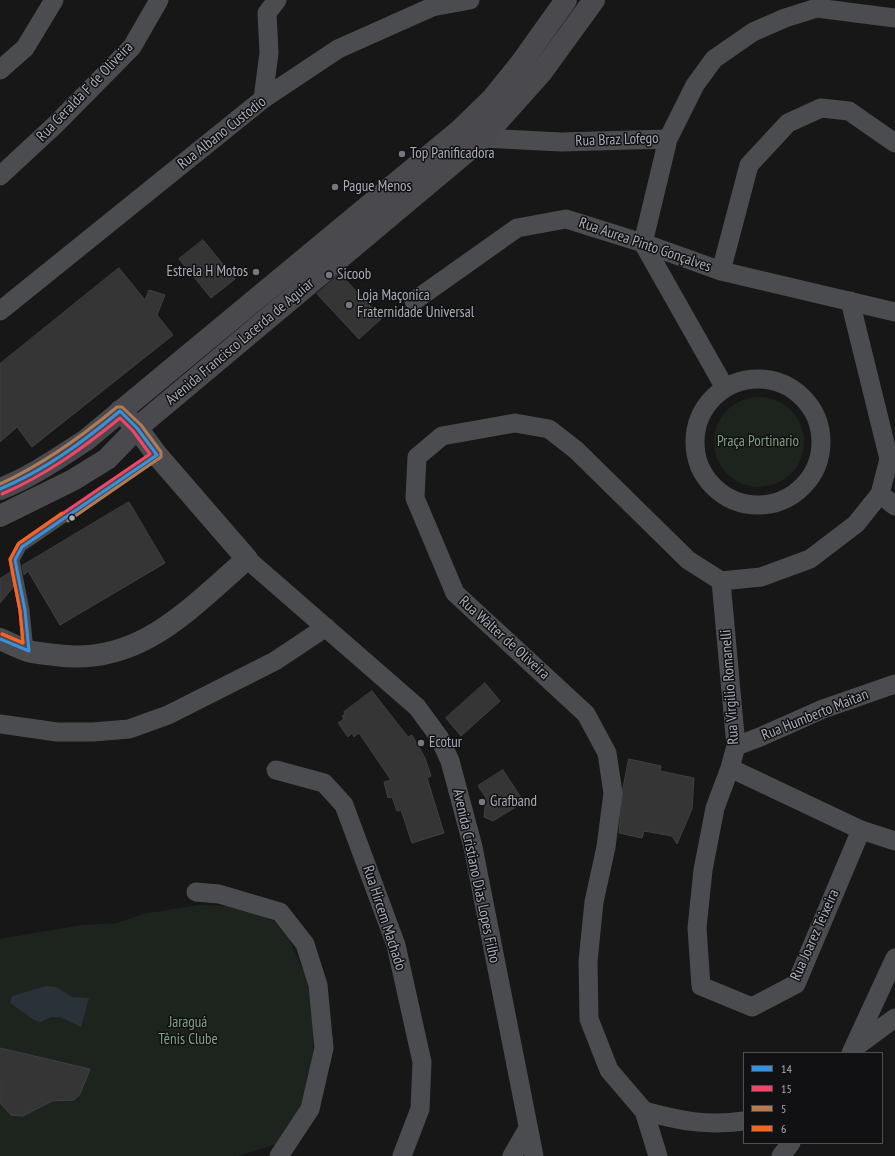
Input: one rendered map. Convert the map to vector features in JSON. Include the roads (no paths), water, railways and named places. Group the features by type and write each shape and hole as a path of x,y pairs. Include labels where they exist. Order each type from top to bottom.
{"main road":[{"name":"Avenida Francisco Lacerda de Aguiar","path":"0,489 17,482 51,463 86,440 460,130 492,99 521,63 566,0"},
{"name":"Avenida Francisco Lacerda de Aguiar","path":"0,516 73,480 107,459 137,428 483,138 540,73 594,0"}],"street":[{"path":"0,70 25,48 54,0"},
{"name":"Rua Geralda F de Oliveira","path":"0,176 55,125 132,47 159,0"},
{"path":"263,99 268,54 267,13 277,0"},
{"name":"Rua Albano Custodio","path":"0,311 263,99 338,49 435,4 470,0"},
{"path":"668,139 695,85 714,60 753,32 785,18 817,8 895,18"},
{"path":"721,271 749,165 788,123 821,108 850,111 895,143"},
{"name":"Rua Braz Lofego","path":"483,138 561,142 668,139 642,243"},
{"name":"Rua Aurea Pinto Gonçalves","path":"414,301 517,228 566,219 642,243 721,271 895,312"},
{"path":"642,243 725,388"},
{"path":"721,581 761,577 810,559 856,524 880,494 889,460 850,301"},
{"path":"766,380 786,386 803,398 815,415 821,435 820,456 812,475 798,491 780,501 760,505 739,503 721,494 706,479 697,460 694,440 699,419 709,402 725,388 745,381 766,380"},
{"path":"0,639 29,651 69,657 101,656 135,645 169,626 247,559 157,455 137,428 120,411"},
{"name":"Rua Walter de Oliveira","path":"658,1156 644,1110 609,1070 589,1019 588,961 594,902 606,847 613,793 607,753 586,714 455,593 415,498 417,457 442,436 515,423 549,428 576,450 688,560 721,581"},
{"path":"880,494 895,506"},
{"name":"Avenida Cristiano Dias Lopes Filho","path":"247,559 417,707 439,737 450,761 473,847 534,1156"},
{"name":"Rua Virgilio Romanelli","path":"721,581 736,746 730,768"},
{"path":"0,724 57,732 93,732 129,729 168,715 275,660 326,627"},
{"name":"Rua Humberto Maitan","path":"736,746 823,709 895,684"},
{"path":"730,768 861,830 895,841"},
{"name":"Rua Joarez Teixeira","path":"730,768 715,808 703,870 697,928 701,986 752,1007 796,984 861,830"},
{"name":"Rua Hircem Machado","path":"276,770 324,783 344,805 396,945 422,1062 420,1109 402,1156"},
{"path":"196,892 219,894 280,912 305,944 318,985 324,1048 321,1063 310,1109 279,1156"},
{"path":"852,1051 895,958"},
{"path":"852,1051 895,1018"},
{"path":"644,1110 682,1121 723,1124 743,1121"},
{"path":"512,1156 528,1130"},
{"path":"782,1156 790,1144"}],"lane":[{"path":"29,651 25,610 16,560 22,547 157,455"}],"place":[{"name":"Top Panificadora","path":"402,154"},
{"name":"Pague Menos","path":"335,187"},
{"name":"Estrela H Motos","path":"256,272"},
{"name":"Sicoob","path":"329,275"},
{"name":"Loja Maçonica Fraternidade Universal","path":"349,305"},
{"name":"Ecotur","path":"421,743"},
{"name":"Grafband","path":"482,802"}],"park label":[{"name":"Praça Portinario","path":"758,442"},
{"name":"Jaraguá Tênis Clube","path":"188,1032"}]}
